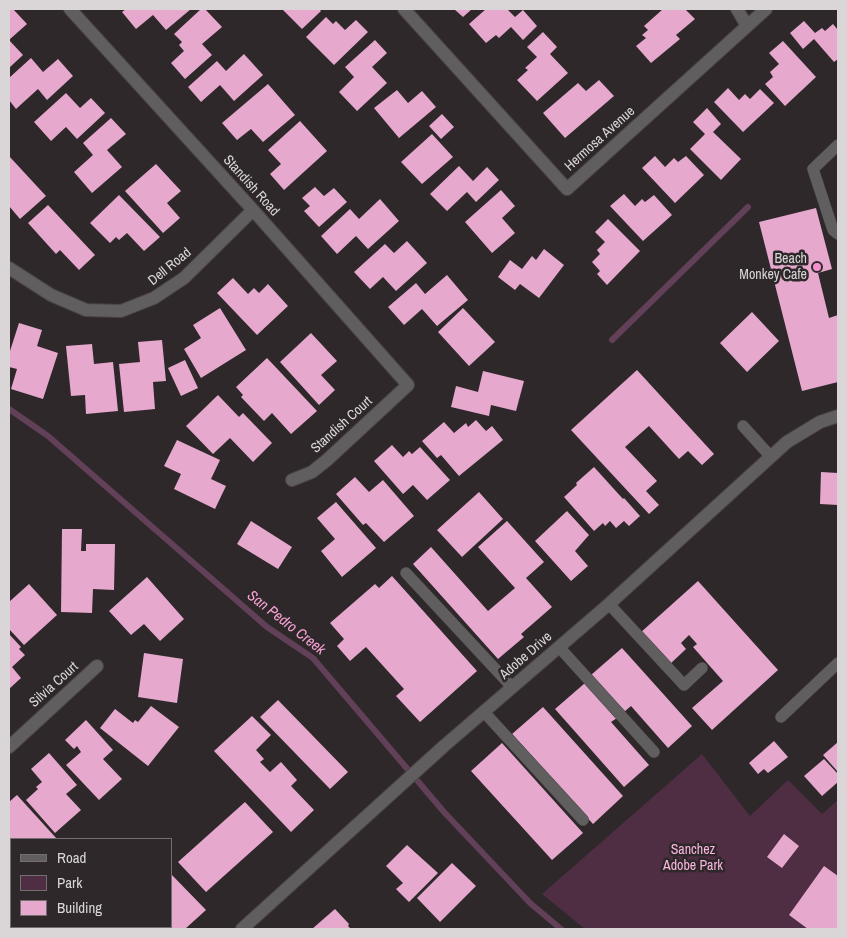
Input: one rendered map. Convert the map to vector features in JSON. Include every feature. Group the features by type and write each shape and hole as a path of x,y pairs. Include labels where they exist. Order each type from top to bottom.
{"street":[{"name":"Standish Road","path":"70,9 253,210 408,385"},
{"name":"Hermosa Avenue","path":"404,9 567,189 766,9"},
{"path":"737,9 747,26"},
{"name":"Dell Road","path":"9,268 51,295 86,310 121,311 154,298 184,278 253,210"},
{"name":"Standish Court","path":"292,480 312,472 327,460 408,385"},
{"name":"Adobe Drive","path":"242,929 444,746 609,604 788,442 820,422 838,416"},
{"name":"Silvia Court","path":"9,747 97,666"}],"lane":[{"path":"838,145 813,169 833,230 838,234"},
{"path":"743,426 771,457"},
{"path":"406,573 512,687"},
{"path":"609,604 684,685 702,668"},
{"path":"559,647 654,752"},
{"path":"781,717 838,663"},
{"path":"484,712 582,820"}],"green space":[{"name":"Sanchez Adobe Park","path":"702,754 750,816 788,780 822,814 838,800 838,929 585,929 542,894"}],"building":[{"path":"11,9 27,24 9,40 9,11"},
{"path":"126,9 191,9 166,30 153,15 136,29 122,12"},
{"path":"201,9 205,9 222,27 202,44 212,55 185,79 171,63 184,51 179,45 182,42 174,34"},
{"path":"282,9 319,9 321,11 302,29"},
{"path":"454,9 472,9 463,17"},
{"path":"486,9 507,9 515,17 523,10 537,26 523,40 511,27 499,38 496,35 486,43 469,24"},
{"path":"663,9 685,9 695,19 676,35 680,39 651,63 636,46 646,38 642,35 648,30 644,26"},
{"path":"326,17 333,24 336,21 345,30 356,20 368,32 334,65 306,37"},
{"path":"804,21 815,33 822,28 825,31 833,24 838,30 838,59 834,62 814,39 803,49 790,33"},
{"path":"543,32 557,47 550,54 568,73 537,101 517,80 528,70 525,68 537,57 527,47"},
{"path":"9,40 23,55 9,68"},
{"path":"375,40 387,53 372,67 387,83 357,111 339,92 354,77 345,67"},
{"path":"783,41 816,77 785,106 765,84 773,77 770,72 779,64 769,53"},
{"path":"244,54 263,75 234,101 220,85 201,102 188,87 217,61 226,71"},
{"path":"31,58 43,72 58,59 73,76 47,100 38,89 16,109 9,100 9,78"},
{"path":"599,80 614,96 565,138 543,113 578,83 586,91"},
{"path":"268,84 295,115 263,142 251,129 237,140 222,123"},
{"path":"728,88 739,100 745,94 750,99 760,89 774,103 743,132 714,102"},
{"path":"397,90 408,103 422,91 436,107 399,138 374,108"},
{"path":"66,93 80,108 91,98 105,113 77,139 66,127 51,141 34,122"},
{"path":"707,108 721,124 713,132 741,159 721,180 690,149 705,134 693,122"},
{"path":"442,114 454,127 441,139 429,126"},
{"path":"111,118 126,134 107,150 122,167 92,193 74,172 93,155 83,143"},
{"path":"300,121 327,151 284,190 270,174 281,164 268,150"},
{"path":"432,134 453,157 422,184 401,162"},
{"path":"9,156 46,196 20,219 9,206"},
{"path":"655,156 665,167 674,158 678,162 686,156 704,175 675,203 642,168"},
{"path":"156,164 181,191 167,203 180,218 163,233 125,191"},
{"path":"459,166 473,181 487,167 499,180 476,202 467,192 447,211 430,194"},
{"path":"315,187 324,196 334,188 347,202 319,227 304,211 310,206 302,198"},
{"path":"501,190 515,206 502,218 515,233 492,253 465,222"},
{"path":"624,194 635,206 642,199 645,202 654,195 672,215 643,241 610,206"},
{"path":"119,195 160,237 144,251 127,233 119,240 116,237 110,243 90,223"},
{"path":"380,199 399,221 368,249 356,236 337,254 321,236 350,209 359,219"},
{"path":"48,205 95,255 79,270 60,250 56,254 28,223"},
{"path":"816,208 832,269 818,273 829,318 838,315 838,382 802,391 759,222"},
{"path":"608,219 640,251 607,285 597,274 600,271 592,262 600,254 597,250 605,242 595,232"},
{"path":"407,241 427,263 396,291 383,277 370,289 354,272 385,244 394,253"},
{"path":"544,249 564,265 539,298 520,284 515,290 498,277 510,260 522,269 532,256 536,260"},
{"path":"447,275 468,300 437,326 422,309 404,325 388,307 416,283 425,294"},
{"path":"233,278 248,294 254,288 259,293 268,284 288,306 257,335 217,293"},
{"path":"220,308 246,350 201,378 184,349 201,338 193,325"},
{"path":"463,308 495,342 469,366 438,332"},
{"path":"752,312 779,341 747,372 720,343"},
{"path":"19,323 42,330 37,346 58,353 43,399 11,389 17,369 9,367 9,354"},
{"path":"311,333 337,361 321,375 335,390 319,405 280,362"},
{"path":"162,340 166,381 153,382 155,409 124,412 119,364 140,362 138,342"},
{"path":"92,344 94,364 113,362 118,411 86,414 85,395 71,396 66,346"},
{"path":"267,358 317,411 291,434 272,413 264,421 241,397 243,395 236,387"},
{"path":"185,360 198,388 181,396 168,368"},
{"path":"637,370 714,454 702,465 688,451 679,459 649,426 625,447 657,481 646,491 659,505 649,514 571,430"},
{"path":"483,371 524,381 516,411 491,405 489,416 451,407 456,386 478,392"},
{"path":"218,395 239,417 243,413 272,443 253,462 230,438 213,454 186,426"},
{"path":"476,420 486,431 492,426 503,440 459,476 441,455 437,458 422,441 444,422 454,433 466,423 468,427"},
{"path":"177,440 220,460 211,479 226,486 215,509 174,489 181,474 164,466"},
{"path":"392,445 403,457 409,451 412,454 420,447 450,480 427,500 413,485 403,494 374,461"},
{"path":"594,467 640,516 629,526 624,521 616,528 610,521 605,526 603,523 594,531 564,497"},
{"path":"821,472 838,473 838,505 820,504"},
{"path":"355,477 369,492 383,480 414,516 384,542 366,523 363,525 336,494"},
{"path":"479,492 503,519 462,557 437,530"},
{"path":"336,502 376,548 342,577 321,551 335,539 317,518"},
{"path":"567,511 589,535 575,551 588,566 571,581 535,541"},
{"path":"251,521 292,547 278,569 237,544"},
{"path":"507,521 544,562 526,578 552,607 521,634 524,637 498,659 413,564 431,547 488,611 515,588 478,547"},
{"path":"62,529 82,529 81,551 86,551 86,544 115,544 114,590 93,589 92,613 61,612"},
{"path":"392,576 477,671 420,722 396,696 404,689 366,647 350,661 337,646 344,639 330,623 375,584 379,588"},
{"path":"147,577 184,619 160,641 144,624 131,635 109,611"},
{"path":"698,581 778,670 712,730 692,708 723,681 693,647 697,644 689,635 681,643 686,649 669,665 640,633"},
{"path":"29,584 57,615 24,645 9,629 9,602"},
{"path":"9,634 21,647 19,649 25,655 12,667 21,678 9,689"},
{"path":"622,648 692,726 668,748 631,706 624,712 591,675"},
{"path":"144,653 183,659 177,703 138,697"},
{"path":"585,683 617,718 611,722 649,765 624,787 555,709"},
{"path":"278,700 348,772 330,789 260,717"},
{"path":"151,706 179,727 148,766 100,728 115,709 133,723 135,720 138,722"},
{"path":"543,707 623,796 593,824 512,734"},
{"path":"252,716 271,735 256,750 264,759 260,762 270,772 281,762 297,780 291,786 314,810 291,832 214,751"},
{"path":"86,720 113,750 103,759 122,779 99,800 66,765 81,752 77,746 74,749 65,740"},
{"path":"774,741 788,757 768,773 764,769 758,774 749,763"},
{"path":"838,742 838,772 823,755"},
{"path":"502,743 583,833 552,860 471,771"},
{"path":"49,753 77,785 66,794 81,810 55,833 26,800 38,789 36,787 42,782 31,769"},
{"path":"824,759 838,774 838,782 822,796 804,776"},
{"path":"17,795 56,838 10,838 9,846 9,802"},
{"path":"245,802 273,832 206,892 178,862"},
{"path":"784,834 799,846 782,868 767,857"},
{"path":"407,845 438,873 409,902 396,889 403,883 386,866"},
{"path":"452,863 476,886 440,922 417,898"},
{"path":"824,866 838,876 838,928 808,929 789,915"},
{"path":"172,875 206,910 185,929 163,929 172,928"},
{"path":"335,909 349,924 348,926 351,929 312,929"},
{"path":"87,928 149,929 88,929"}],"waterway":[{"path":"612,340 748,207"},
{"name":"San Pedro Creek","path":"9,409 48,436 267,627 313,658 444,812 530,903 561,929"}],"place":[{"name":"Beach Monkey Cafe","path":"817,267"}]}
